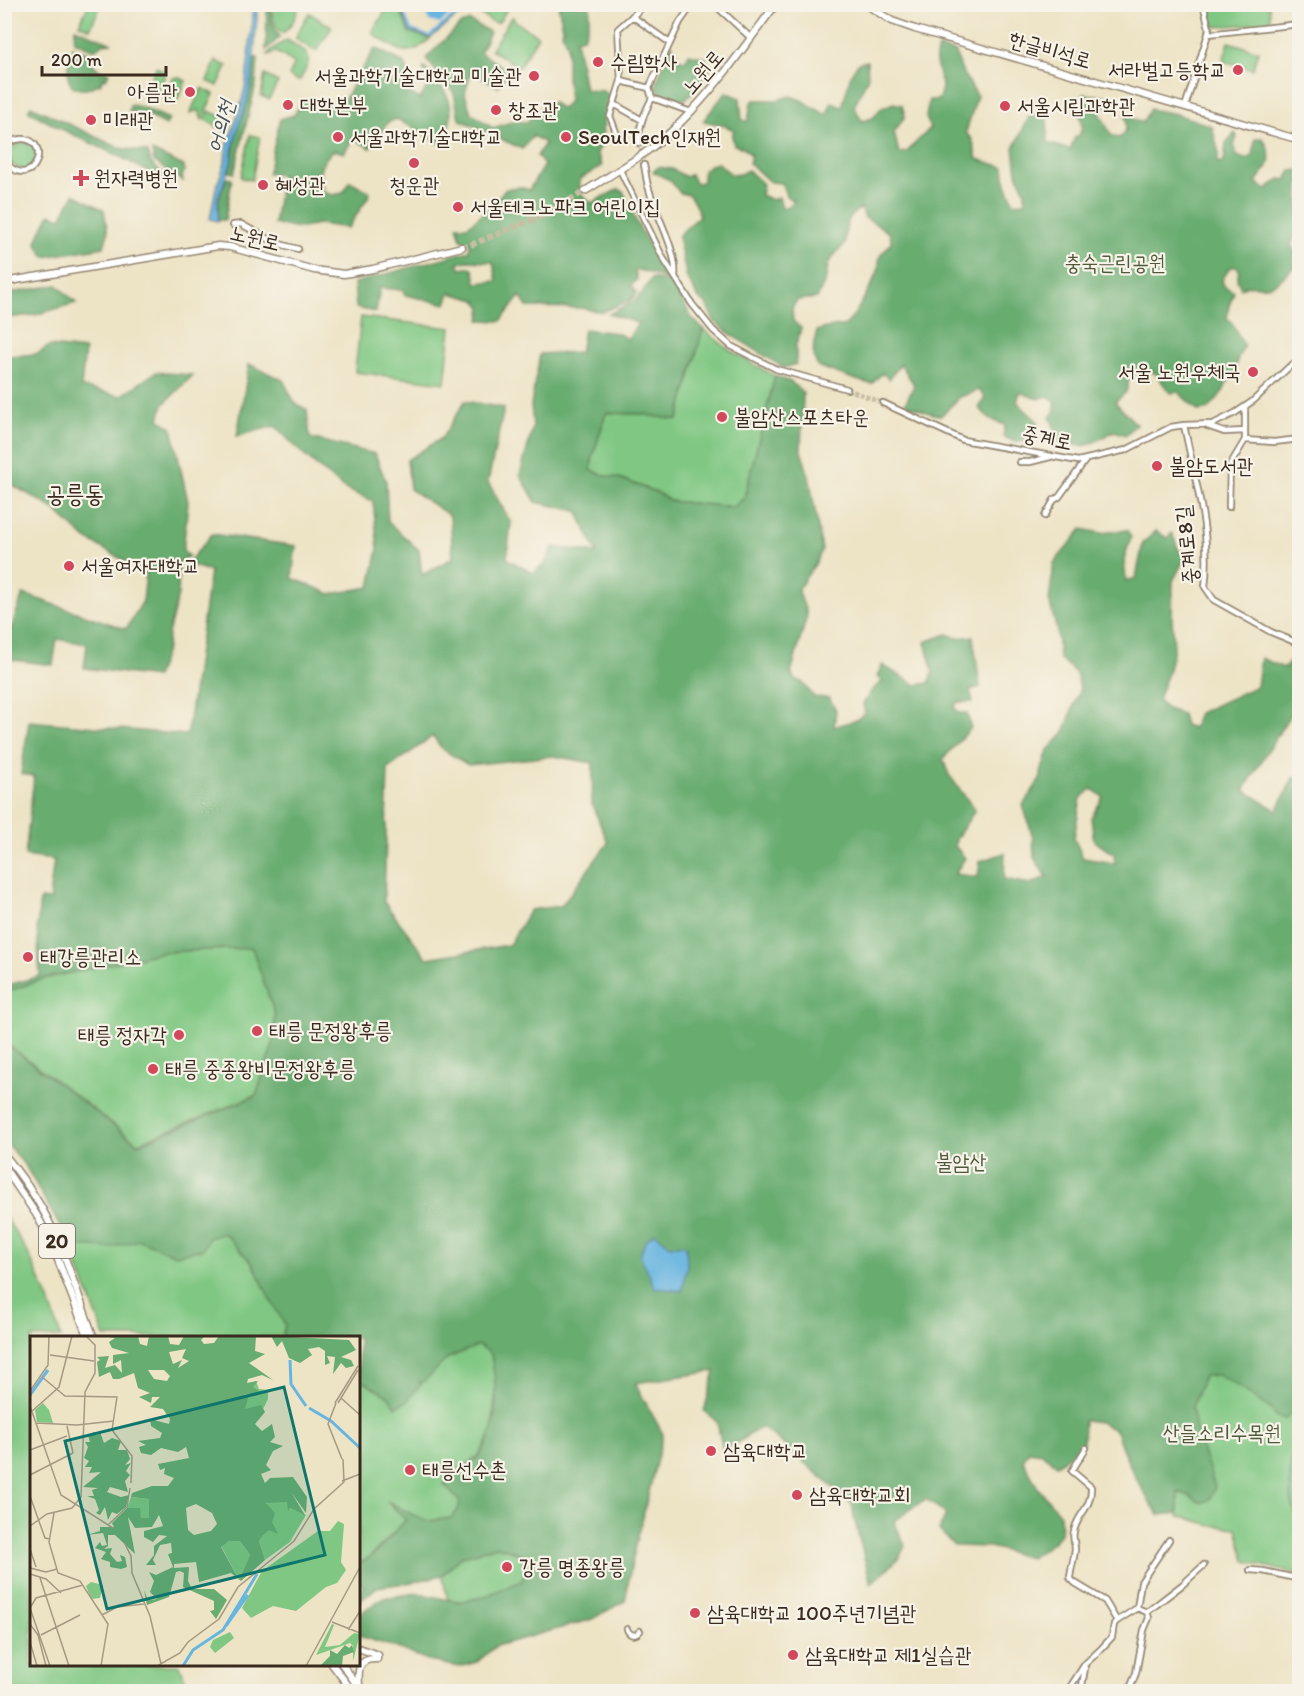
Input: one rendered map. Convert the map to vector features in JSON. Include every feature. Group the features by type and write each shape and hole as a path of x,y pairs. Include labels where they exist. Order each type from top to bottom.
{"main road":[{"name":"노원로","path":"585,191 620,170 677,126 718,82 776,4"},
{"name":"한글비석로","path":"865,4 892,21 915,29 1299,140"},
{"name":"노원로","path":"4,282 218,246 230,247 314,270 344,274 462,247"},
{"name":"20","path":"4,1154 18,1171 46,1215 93,1336"},
{"name":"20","path":"4,1167 50,1239 87,1336"},
{"path":"360,1649 377,1657"},
{"path":"360,1655 377,1657"},
{"path":"360,1665 366,1660 377,1657"},
{"path":"333,1666 353,1692"},
{"path":"343,1666 342,1671 347,1683"},
{"path":"344,1666 361,1689"},
{"path":"360,1666 358,1673 361,1689"}],"street":[{"path":"616,132 610,116 621,81 618,29 646,4"},
{"path":"639,143 639,130 652,98 649,88 680,22 693,4"},
{"path":"714,4 751,38"},
{"path":"1094,4 1116,6 1140,4"},
{"path":"1185,107 1208,34 1209,28 1203,4"},
{"path":"632,16 670,43"},
{"path":"1208,34 1299,24"},
{"path":"621,81 649,88"},
{"path":"652,98 690,112"},
{"path":"614,104 642,120"},
{"path":"19,139 32,142 37,149 37,163 29,171 14,170 9,166 5,143 19,139"},
{"path":"644,165 648,189 676,269 675,276"},
{"path":"620,170 657,247 692,304 713,330 731,346 776,369 847,389"},
{"path":"233,225 241,224 276,243 298,249"},
{"name":"중계로","path":"883,403 963,440 1051,457 1085,461 1126,450 1171,427 1213,424 1245,407 1289,367 1299,363"},
{"path":"1229,507 1230,465 1245,440 1245,407"},
{"name":"중계로8길","path":"1184,425 1204,527 1207,571 1205,587 1214,600 1271,632 1299,644"},
{"name":"중계로","path":"1206,425 1224,432 1245,431"},
{"path":"1245,440 1274,442 1299,439"},
{"path":"1020,462 1051,457"},
{"path":"1045,516 1054,500 1059,497 1085,461"},
{"path":"1086,1448 1072,1470 1090,1487 1091,1496 1089,1505 1076,1524 1073,1533 1075,1548 1070,1578 1105,1601 1117,1621"},
{"path":"1066,1692 1086,1664 1112,1637 1114,1624 1137,1608 1141,1582 1168,1540"},
{"path":"1147,1612 1182,1586 1203,1565"},
{"path":"1250,1570 1271,1572 1299,1579"},
{"path":"1131,1692 1144,1630 1149,1618 1147,1612 1137,1608"},
{"path":"627,1629 632,1635 640,1631"},
{"path":"1081,1692 1086,1664"}],"green space":[{"path":"89,4 101,5 90,29 79,24"},
{"path":"507,4 509,6 499,22 494,23 467,5"},
{"path":"267,5 271,5 272,22 280,37 266,50"},
{"path":"272,5 298,7 296,14 291,25 283,33 274,21"},
{"path":"389,5 398,5 409,32 430,39 422,46 407,51 395,48 372,33"},
{"path":"558,5 590,5 586,32 583,37 576,39 585,90 603,91 613,98 602,128 605,141 597,152 602,166 580,179 581,193 591,203 619,189 624,193 637,223 669,280 635,270 637,279 631,286 637,293 631,300 602,312 580,308 527,307 520,296 501,321 480,320 482,307 476,300 450,293 446,304 404,295 404,290 380,288 376,312 356,308 354,283 469,251 470,244 461,239 457,226 468,226 506,189 520,187 529,190 544,165 537,156 545,143 533,136 522,149 459,119 454,93 427,60 427,57 461,24 470,21 490,32 480,52 508,71 498,87 471,71 465,94 471,113 493,128 514,121 527,122 538,110 552,102 562,109 569,101 567,45 562,33","holes":["493,262 497,281 476,283 471,267 461,269 458,263"]},
{"path":"1207,5 1269,5 1271,23 1213,27"},
{"path":"309,13 332,27 317,50 313,50 296,39"},
{"path":"511,17 538,36 519,67 491,50"},
{"path":"75,28 112,43 103,44 94,50 74,41"},
{"path":"287,40 308,56 308,65 300,80 289,76 293,62 276,52 268,55 271,50"},
{"path":"1229,42 1258,51 1253,69 1223,61"},
{"path":"672,45 680,60 685,61 689,54 706,58 710,71 686,99 670,98 656,88 657,80"},
{"path":"72,47 91,55 97,68 109,73 106,79 103,78 100,84 86,89 72,86 69,81 68,68"},
{"path":"375,48 404,63 410,74 405,91 420,99 433,77 441,86 450,103 451,111 447,132 441,144 397,119 388,122 370,148 353,138 344,153 334,150 329,155 322,164 320,174 324,192 332,195 343,193 350,181 370,192 348,228 318,224 300,228 274,224 282,175 268,173 280,119 294,115 303,100 326,102 340,107"},
{"name":"충숙근린공원","path":"938,48 956,52 961,69 977,95 966,133 972,139 977,159 1004,167 1006,184 1014,203 1025,202 1025,192 1017,173 1014,148 1029,117 1036,113 1042,115 1047,120 1048,143 1070,150 1082,127 1079,110 1084,94 1108,97 1107,104 1099,115 1111,135 1118,138 1125,131 1125,115 1142,123 1150,109 1176,114 1212,126 1219,154 1217,161 1220,164 1224,161 1226,143 1235,133 1237,136 1234,146 1237,156 1245,159 1253,156 1255,139 1262,138 1269,151 1270,159 1267,168 1256,182 1266,190 1280,179 1286,180 1291,171 1299,170 1299,228 1291,245 1299,259 1299,269 1294,267 1273,284 1250,285 1241,288 1237,280 1239,271 1237,267 1230,267 1222,280 1224,286 1234,292 1227,318 1244,346 1238,358 1234,377 1227,382 1224,390 1209,409 1198,411 1178,392 1170,393 1156,374 1144,367 1129,380 1126,392 1115,402 1136,424 1126,435 1114,431 1095,442 1082,446 1058,442 1058,435 1050,418 1056,402 1048,396 1038,399 1020,392 1017,402 1038,422 1030,442 1014,441 1003,437 1005,425 990,419 979,408 985,397 979,390 960,397 941,416 905,404 914,385 901,364 889,379 882,373 872,384 818,367 813,349 817,331 842,326 848,322 874,280 879,268 880,256 891,243 890,234 865,218 861,208 849,219 845,244 828,264 826,279 817,298 797,300 792,308 793,321 801,328 796,345 796,364 784,368 730,334 714,321 706,304 699,299 687,278 679,242 679,235 700,215 689,195 680,193 670,180 653,172 658,167 672,169 686,177 691,174 695,183 703,182 703,171 710,165 718,163 732,175 748,170 763,184 761,195 772,200 779,197 782,208 789,206 794,201 786,196 782,183 770,182 749,163 751,155 743,148 734,145 732,136 734,130 703,121 726,92 740,98 742,120 748,121 751,103 754,100 777,100 791,96 826,115 832,102 842,107 851,74 858,63 867,61 868,77 854,106 862,121 873,118 880,109 893,103 902,105 905,116 894,132 899,153 907,152 930,128 926,117 929,100 938,100 941,94 942,84 936,60"},
{"path":"254,58 258,58 256,84 234,173 229,172 237,131 249,93"},
{"path":"216,61 227,66 218,86 207,81"},
{"path":"156,67 165,75 155,97 145,92"},
{"path":"265,75 278,82 269,99 261,96"},
{"path":"178,77 186,81 175,105 163,99 173,78"},
{"path":"202,88 214,94 202,120 199,110 190,113"},
{"path":"130,105 142,107 169,119 166,125 143,113 129,112"},
{"path":"31,106 119,148 148,152 151,163 171,182 166,182 48,122 28,110"},
{"path":"209,111 232,122 227,132 205,120"},
{"path":"250,135 260,137 252,180 241,177"},
{"path":"21,142 32,145 37,155 34,164 24,171 11,164 9,156 11,148"},
{"path":"152,151 184,166 183,181 154,161"},
{"path":"227,178 232,179 225,220 218,220 219,198"},
{"path":"74,194 104,210 108,233 104,247 45,257 36,241 50,214 61,218"},
{"name":"불암산","path":"652,278 672,282 692,318 703,329 678,420 641,414 606,413 592,459 591,470 658,493 670,501 733,507 744,498 775,376 791,382 803,393 801,451 809,476 822,550 798,589 807,615 791,673 795,680 802,682 814,697 829,698 836,710 834,727 856,720 865,713 863,704 872,690 883,681 877,677 882,665 916,685 929,683 933,672 925,642 947,634 957,638 973,636 980,687 970,690 973,702 958,702 954,707 959,713 967,713 971,728 943,759 949,775 975,810 956,839 955,846 965,858 955,874 978,877 980,861 1005,853 1004,879 1030,884 1047,877 1034,858 1033,838 1023,805 1041,778 1048,750 1064,733 1080,688 1076,673 1059,658 1057,631 1049,600 1054,563 1082,529 1101,533 1127,530 1131,537 1124,560 1126,581 1136,578 1143,543 1156,531 1167,538 1172,533 1179,551 1185,558 1173,581 1174,648 1158,699 1165,708 1182,714 1185,725 1193,728 1199,713 1257,686 1261,658 1284,668 1299,652 1299,700 1244,790 1277,811 1293,778 1299,777 1299,1409 1285,1419 1278,1417 1269,1408 1218,1375 1204,1376 1192,1407 1196,1430 1215,1487 1210,1499 1201,1503 1178,1492 1178,1513 1159,1515 1134,1474 1116,1431 1100,1422 1084,1420 1083,1444 1057,1465 1041,1453 1029,1451 1023,1460 1038,1488 1060,1514 1061,1533 1052,1543 1031,1558 990,1547 954,1546 939,1530 946,1514 926,1499 894,1521 905,1546 899,1558 871,1584 852,1504 761,1427 723,1452 717,1422 704,1411 715,1371 635,1383 663,1434 632,1562 625,1601 590,1620 496,1646 477,1662 459,1667 429,1661 360,1636 360,1613 383,1598 417,1593 458,1602 480,1598 522,1581 525,1571 524,1558 519,1553 497,1546 460,1557 442,1575 377,1587 360,1601 360,1591 363,1587 360,1582 360,1563 373,1555 406,1520 387,1501 429,1521 452,1518 458,1510 460,1502 444,1484 468,1466 487,1443 496,1406 491,1354 479,1345 448,1358 422,1383 418,1381 421,1384 407,1401 396,1407 390,1397 360,1380 360,1336 282,1336 285,1325 253,1264 224,1233 209,1238 203,1249 176,1255 140,1240 109,1248 71,1246 26,1167 5,1141 4,1042 138,1144 256,1096 273,1044 275,1015 252,948 163,952 43,979 9,991 4,995 5,986 40,976 37,927 40,899 51,900 54,860 25,856 34,776 21,774 29,721 187,735 210,571 187,564 212,534 296,546 292,578 331,594 370,587 378,549 373,501 345,489 307,458 275,426 237,436 249,364 283,380 295,403 307,410 310,438 375,454 386,482 388,522 419,550 422,575 453,558 450,516 410,489 407,460 442,438 465,401 504,408 488,482 511,523 507,559 533,573 545,564 553,547 597,553 577,511 536,502 520,475 533,427 531,405 540,354 580,352 584,329 617,333 628,339 638,323 609,314 634,301","holes":["433,736 442,749 468,765 553,756 593,763 592,804 608,843 561,906 530,910 509,945 427,958 384,902 388,769","1092,789 1103,797 1091,818 1094,841 1114,854 1115,863 1083,858 1074,838 1081,798"]},
{"path":"57,285 76,303 35,315 5,318 5,294"},
{"path":"361,317 451,328 445,383 355,372"},
{"name":"불암산스포츠타운","path":"703,329 731,351 775,376 744,498 733,507 670,501 658,493 591,470 592,459 606,413 641,414 678,420"},
{"path":"49,346 85,350 81,387 121,396 156,372 193,375 163,405 159,419 172,428 188,502 183,551 189,556 179,563 178,595 168,634 167,648 156,677 84,668 87,644 57,639 53,665 5,659 5,640 23,594 126,629 143,601 146,573 86,539 51,507 5,481 5,362 9,356 37,354"},
{"name":"태릉 중종왕비문정왕후릉","path":"253,948 275,1015 273,1044 256,1095 138,1143 5,1042 4,995 9,991 43,979 163,952"},
{"path":"4,1214 28,1253 49,1300 61,1336 30,1336 30,1666 180,1666 189,1691 5,1691"},
{"path":"224,1233 251,1259 304,1336 105,1336 71,1246 140,1240 176,1255"},
{"name":"산들소리수목원","path":"1299,1267 1299,1575 1245,1561 1237,1528 1215,1526 1179,1516 1157,1482 1154,1358"},
{"name":"태릉선수촌","path":"479,1345 491,1354 496,1384 492,1433 479,1455 444,1484 461,1502 452,1518 429,1521 389,1503 406,1520 360,1567 360,1377 402,1402 422,1383 444,1354"},
{"path":"1299,1442 1299,1518 1293,1506 1290,1476 1292,1457"},
{"path":"497,1546 519,1553 525,1558 522,1581 477,1598 448,1600 442,1575 460,1557"}],"water":[{"path":"254,5 258,5 252,77 232,151 231,163 218,198 218,221 210,219 216,188 225,163 226,150 246,84"},
{"path":"399,5 456,5 459,7 460,14 430,38 410,31"},
{"path":"655,1233 669,1245 686,1245 687,1266 682,1291 655,1288 640,1255 645,1241"}],"pier":[{"path":"401,5 406,12 420,9 421,5 428,5 429,10 426,12 429,21 440,24 449,15 450,5 456,13 429,35 412,29"}],"tunnel":[{"path":"639,143 644,165"},
{"path":"462,247 544,215 585,191"},
{"path":"847,389 883,403"}],"place":[{"name":"수림학사","path":"598,62"},
{"name":"서라벌고등학교","path":"1238,70"},
{"name":"서울과학기술대학교 미술관","path":"534,76"},
{"name":"아름관","path":"190,92"},
{"name":"대학본부","path":"288,105"},
{"name":"서울시립과학관","path":"1005,106"},
{"name":"창조관","path":"496,110"},
{"name":"미래관","path":"91,120"},
{"name":"서울과학기술대학교","path":"338,137"},
{"name":"SeoulTech인재원","path":"566,137"},
{"name":"청운관","path":"414,163"},
{"name":"원자력병원","path":"81,178"},
{"name":"혜성관","path":"263,185"},
{"name":"서울테크노파크 어린이집","path":"458,207"},
{"name":"서울 노원우체국","path":"1253,372"},
{"name":"불암산스포츠타운","path":"722,417"},
{"name":"불암도서관","path":"1157,466"},
{"name":"서울여자대학교","path":"69,566"},
{"name":"태강릉관리소","path":"28,957"},
{"name":"태릉 문정왕후릉","path":"257,1031"},
{"name":"태릉 정자각","path":"179,1035"},
{"name":"태릉 중종왕비문정왕후릉","path":"153,1069"},
{"name":"삼육대학교","path":"711,1451"},
{"name":"태릉선수촌","path":"410,1470"},
{"name":"삼육대학교회","path":"797,1495"},
{"name":"강릉 명종왕릉","path":"507,1567"},
{"name":"삼육대학교 100주년기념관","path":"695,1613"},
{"name":"삼육대학교 제1실습관","path":"793,1655"}],"district":[{"name":"공릉동","path":"75,494"}],"water label":[{"name":"어의천","path":"220,126"}]}
